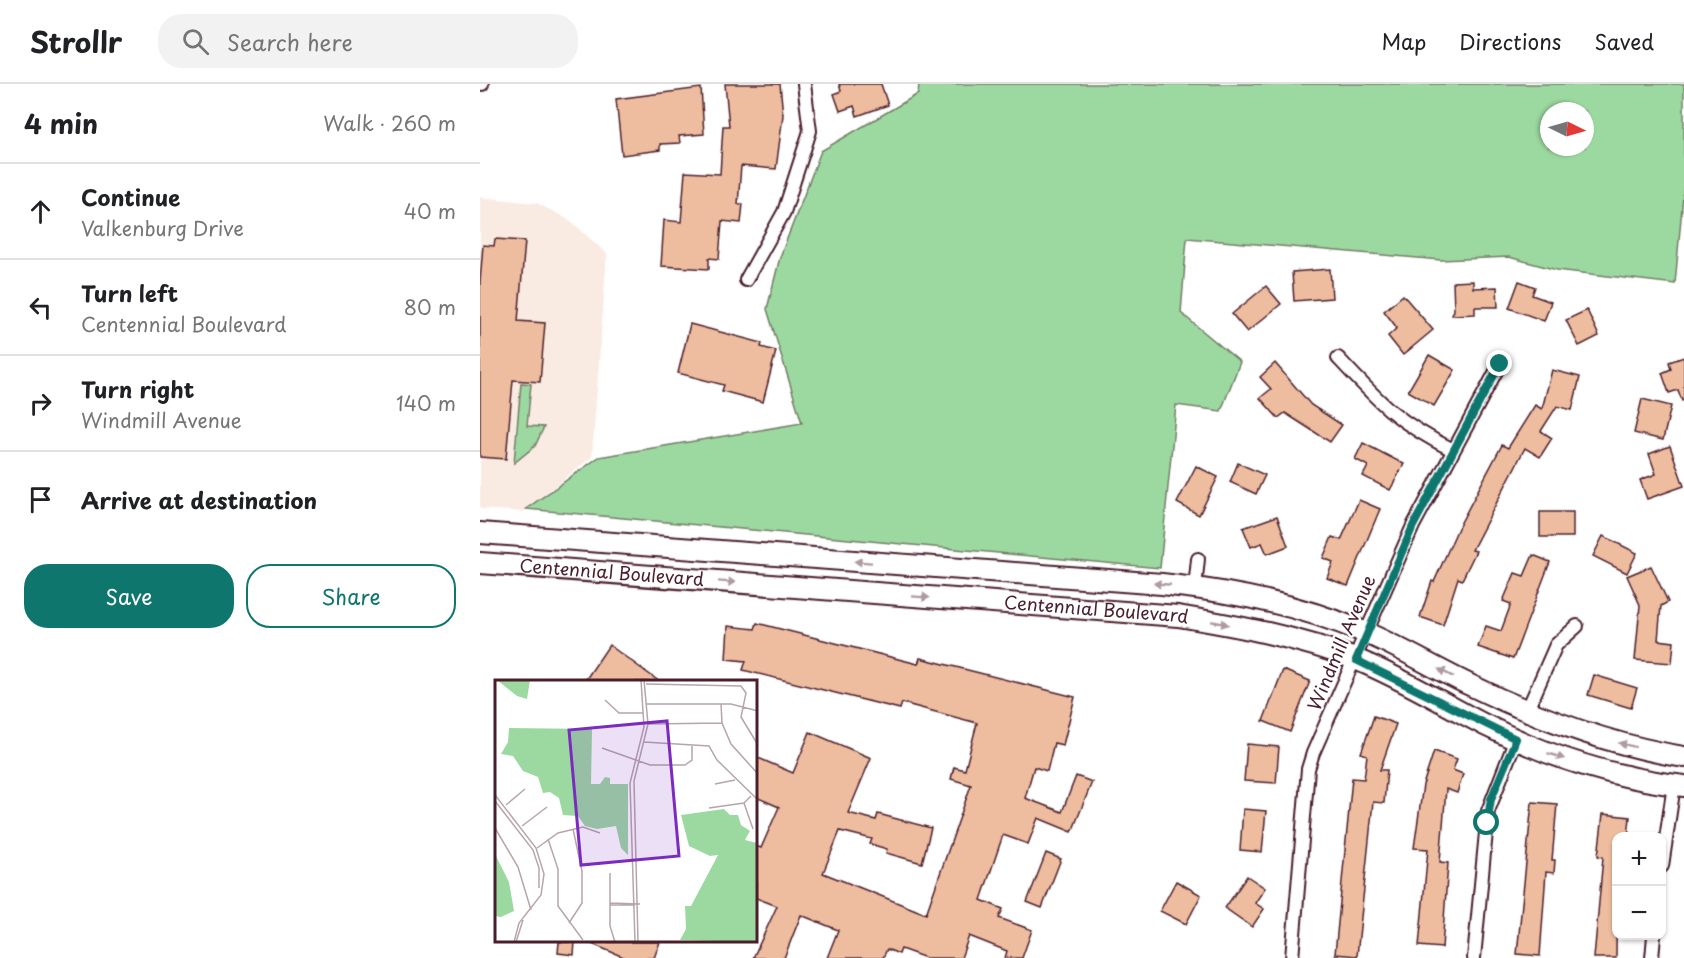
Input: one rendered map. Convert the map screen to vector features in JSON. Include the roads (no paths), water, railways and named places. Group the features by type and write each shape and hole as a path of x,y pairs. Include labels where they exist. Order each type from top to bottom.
{"main road":[{"name":"Centennial Boulevard","path":"480,533 1195,588 1328,618 1366,632 1527,711 1606,740 1684,757"},
{"name":"Centennial Boulevard","path":"480,563 1178,616 1270,633 1356,660 1545,753 1598,769 1679,785"}],"street":[{"path":"746,280 784,212 810,131 804,84"},
{"path":"1338,358 1387,410 1420,434 1453,450"},
{"name":"Windmill Avenue","path":"1292,958 1308,769 1413,526 1500,364"},
{"path":"1195,588 1198,559"},
{"path":"1527,711 1556,645 1577,626"},
{"path":"1474,958 1488,811 1516,739"},
{"path":"1666,847 1679,785"},
{"path":"1652,958 1654,940"}]}
